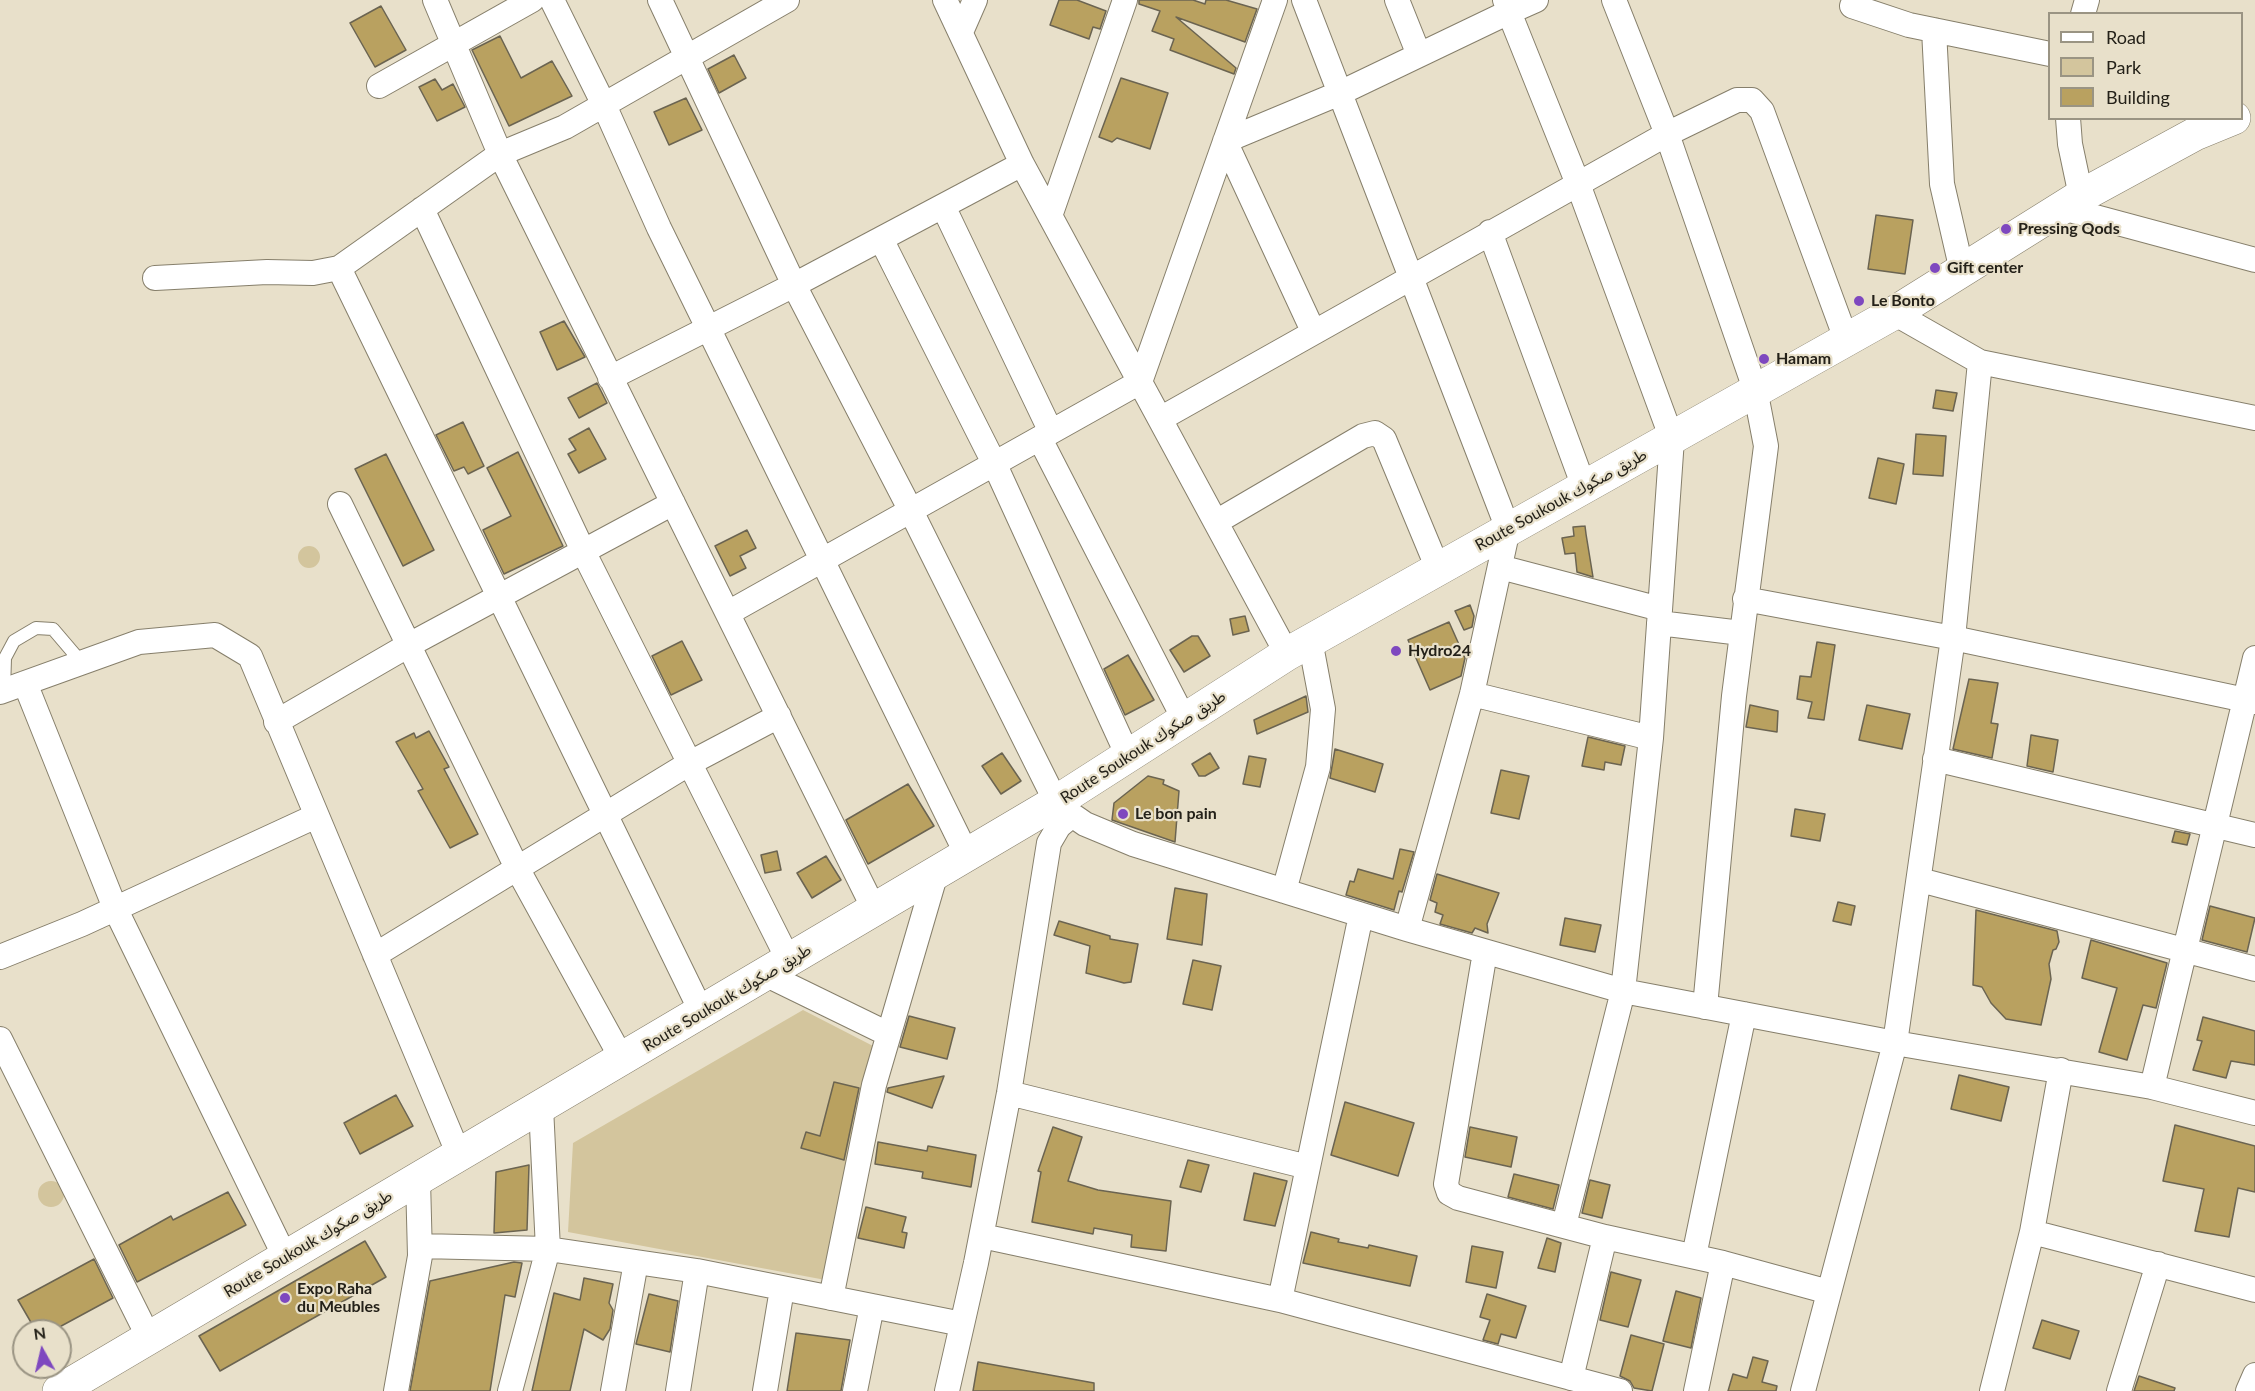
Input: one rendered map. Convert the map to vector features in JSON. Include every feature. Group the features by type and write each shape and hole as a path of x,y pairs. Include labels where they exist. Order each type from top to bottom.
{"street":[{"path":"435,0 500,154 874,909"},
{"path":"379,86 532,0"},
{"path":"552,0 604,105 659,228 968,855"},
{"path":"660,0 794,285 1064,809 1085,824 1133,844 1361,915 1623,991 1895,1043 2152,1087 2255,1113"},
{"path":"945,0 1022,164 1216,522 1298,647 1323,709 1318,767 1284,891"},
{"path":"961,33 975,0"},
{"path":"1050,216 1125,0"},
{"path":"728,613 1140,382 1275,0"},
{"path":"1304,0 1508,529 1472,694 1407,929"},
{"path":"1397,0 1419,55"},
{"path":"1225,141 1340,93 1419,55 1507,6 1536,0"},
{"path":"1614,0 1667,134 1755,389 1766,446 1745,599 1705,1007"},
{"path":"155,278 267,272 313,273 339,268 500,154 565,127 774,3"},
{"path":"1507,6 1578,184 1672,439 1651,738 1623,991 1564,1225"},
{"path":"1852,6 1934,30 2048,54"},
{"path":"1934,30 1942,184 1962,271"},
{"path":"1160,419 1410,276 1667,134 1737,100 1752,100 1762,111 1846,339"},
{"path":"2068,120 2071,202 2255,260"},
{"name":"Route Soukouk طريق صكوك","path":"67,1390 149,1338 702,1013 874,909 968,855 1064,809 1128,756 1298,647 1894,313 2071,202 2195,134 2229,120"},
{"path":"1225,141 1313,332"},
{"path":"610,378 794,285 1022,164"},
{"path":"943,206 1046,435 1184,719"},
{"path":"422,209 584,553 690,763 778,968 888,1034"},
{"path":"1490,232 1584,487"},
{"path":"881,239 995,465 1128,756"},
{"path":"339,268 702,1013"},
{"path":"1894,313 1980,362 2255,418"},
{"path":"1803,1391 1895,1043 1953,638 1980,362"},
{"path":"1216,522 1363,436 1375,433 1384,440 1438,569"},
{"path":"276,722 409,645 584,553 673,503"},
{"path":"340,504 517,868 622,1059"},
{"path":"1500,567 1659,616 1742,633"},
{"path":"1745,599 1953,638 2250,700"},
{"path":"285,1257 10,689 138,642 215,635 250,656 459,1155"},
{"path":"2152,1087 2187,950 2214,824 2250,700 2255,658"},
{"path":"1472,694 1651,738"},
{"path":"375,955 690,763 779,716"},
{"path":"1935,759 2255,835"},
{"path":"947,1391 1009,1094 1049,843 1059,826 1064,809"},
{"path":"0,957 115,909 316,816"},
{"path":"831,1298 874,1085 936,873"},
{"path":"1920,880 2255,969"},
{"path":"1280,1300 1361,915"},
{"path":"1485,952 1446,1184 1449,1192 1458,1198 1605,1237 1723,1263 1829,1292"},
{"path":"1694,1256 1744,1014"},
{"path":"0,1039 149,1338"},
{"path":"1992,1391 2032,1232 2061,1070"},
{"path":"1009,1094 1308,1167"},
{"path":"510,1391 548,1249 541,1107"},
{"path":"396,1391 420,1246 418,1179"},
{"path":"2032,1232 2255,1290"},
{"path":"981,1236 1280,1300 1620,1391"},
{"path":"1571,1378 1605,1237"},
{"path":"420,1246 548,1249 697,1271 782,1290 962,1324"},
{"path":"613,1391 636,1262"},
{"path":"1696,1391 1723,1263"},
{"path":"2119,1391 2158,1264"},
{"path":"678,1391 697,1271"},
{"path":"765,1391 782,1290"},
{"path":"855,1391 872,1306"},
{"path":"2248,1391 2255,1376"}],"lane":[{"path":"10,689 5,658 14,640 36,628 53,629 82,663"}],"green space":[{"path":"309,546 317,549 320,557 317,565 309,568 301,565 298,557 301,549"},
{"path":"803,1010 875,1047 831,1281 568,1232 573,1143"},
{"path":"51,1181 60,1185 64,1194 60,1203 51,1207 42,1203 38,1194 42,1185"}],"building":[{"path":"1059,0 1077,0 1106,11 1100,29 1093,27 1089,39 1050,25"},
{"path":"1139,0 1193,0 1205,4 1206,0 1226,0 1257,9 1245,42 1176,17 1236,68 1234,74 1170,50 1174,39 1152,31 1160,11 1139,4"},
{"path":"381,6 406,50 375,67 350,23"},
{"path":"500,36 521,78 552,61 572,96 509,126 472,50"},
{"path":"734,55 746,78 719,93 708,69"},
{"path":"1121,78 1168,93 1150,149 1117,138 1112,142 1099,137"},
{"path":"435,79 442,90 453,84 465,107 437,121 419,87"},
{"path":"686,98 702,130 669,145 654,112"},
{"path":"1876,215 1913,220 1905,274 1868,269"},
{"path":"564,321 585,357 557,370 540,332"},
{"path":"597,383 607,403 579,418 568,398"},
{"path":"1936,390 1957,393 1953,411 1933,408"},
{"path":"463,422 484,466 468,474 464,467 454,471 436,435"},
{"path":"589,428 606,459 579,473 568,454 576,450 569,439"},
{"path":"1916,434 1946,436 1943,476 1913,474"},
{"path":"518,452 563,546 504,574 483,530 511,516 487,468"},
{"path":"386,454 434,550 403,566 355,469"},
{"path":"1878,458 1904,464 1896,504 1869,498"},
{"path":"1585,526 1593,577 1577,572 1575,553 1565,554 1562,538 1574,536 1573,527"},
{"path":"747,530 756,548 740,556 746,568 730,576 715,546"},
{"path":"1470,605 1474,616 1472,627 1464,630 1455,611"},
{"path":"1245,616 1249,631 1233,635 1230,619"},
{"path":"1449,622 1465,658 1461,676 1430,690 1408,640"},
{"path":"1192,636 1198,636 1210,656 1184,672 1170,650"},
{"path":"682,641 702,680 671,695 652,656"},
{"path":"1817,642 1835,645 1824,720 1808,718 1812,702 1797,699 1800,676 1811,677"},
{"path":"1128,655 1154,700 1125,715 1104,669"},
{"path":"1969,679 1998,683 1991,723 1998,724 1992,758 1953,749"},
{"path":"1306,696 1308,712 1257,734 1254,720"},
{"path":"1750,705 1778,711 1777,732 1746,727"},
{"path":"1867,705 1910,714 1902,749 1859,740"},
{"path":"429,731 449,767 444,769 478,834 450,848 418,791 423,789 396,742 414,733 416,738"},
{"path":"2031,735 2058,740 2053,772 2027,766"},
{"path":"1588,737 1625,746 1621,765 1605,762 1604,770 1582,766"},
{"path":"1335,749 1383,764 1375,792 1330,778"},
{"path":"1002,753 1021,781 1001,794 982,766"},
{"path":"1210,753 1219,768 1205,776 1199,776 1192,764"},
{"path":"1249,756 1266,759 1260,787 1243,784"},
{"path":"1501,770 1529,776 1519,819 1491,813"},
{"path":"1148,776 1164,780 1163,784 1179,791 1175,842 1112,820 1114,803"},
{"path":"908,784 934,826 868,864 846,820"},
{"path":"1795,809 1825,814 1820,841 1791,836"},
{"path":"2175,831 2190,834 2187,845 2172,842"},
{"path":"1400,849 1414,852 1394,910 1346,895 1350,881 1354,882 1358,869 1393,879"},
{"path":"777,851 781,870 765,873 761,855"},
{"path":"826,856 841,880 812,898 797,873"},
{"path":"1437,874 1499,893 1487,924 1488,933 1475,928 1472,933 1440,924 1443,915 1435,912 1437,903 1430,900"},
{"path":"1175,888 1207,894 1202,945 1167,939"},
{"path":"1838,902 1855,906 1851,925 1833,921"},
{"path":"2210,906 2255,918 2247,952 2202,940"},
{"path":"1976,910 2057,931 2059,942 2053,950 2049,964 2051,979 2041,1025 2006,1019 1991,1003 1982,987 1973,985"},
{"path":"1565,918 1601,925 1595,952 1560,945"},
{"path":"1059,921 1110,936 1110,939 1138,944 1131,982 1124,983 1086,973 1090,946 1054,935"},
{"path":"2091,940 2167,963 2156,1008 2143,1005 2127,1060 2099,1052 2117,988 2082,978"},
{"path":"1193,960 1221,966 1212,1010 1183,1004"},
{"path":"909,1016 955,1028 947,1059 900,1047"},
{"path":"2203,1017 2255,1031 2255,1065 2231,1061 2226,1078 2193,1070 2202,1041 2197,1040"},
{"path":"1959,1075 2009,1087 2001,1121 1951,1109"},
{"path":"944,1076 932,1108 887,1092 888,1088"},
{"path":"834,1082 859,1088 844,1160 801,1148 806,1132 820,1136"},
{"path":"396,1095 413,1126 360,1154 344,1123"},
{"path":"1345,1102 1414,1123 1398,1176 1331,1155"},
{"path":"2175,1125 2255,1146 2255,1192 2238,1188 2229,1237 2195,1231 2204,1189 2163,1181"},
{"path":"1053,1127 1082,1137 1068,1181 1098,1190 1171,1201 1166,1251 1131,1247 1132,1235 1094,1228 1093,1234 1032,1222 1041,1172 1038,1171"},
{"path":"1470,1127 1517,1137 1511,1167 1465,1157"},
{"path":"878,1142 927,1151 928,1146 976,1155 971,1187 922,1178 923,1172 875,1164"},
{"path":"1188,1160 1209,1165 1201,1192 1180,1187"},
{"path":"529,1165 527,1230 494,1233 496,1172"},
{"path":"1254,1173 1287,1181 1275,1226 1244,1220"},
{"path":"1514,1174 1559,1185 1553,1209 1508,1197"},
{"path":"1590,1180 1610,1185 1602,1218 1582,1213"},
{"path":"228,1192 246,1225 137,1282 119,1245 171,1216 173,1220"},
{"path":"866,1207 906,1217 902,1232 907,1233 904,1248 858,1238"},
{"path":"1311,1232 1339,1239 1338,1242 1368,1248 1369,1245 1417,1256 1410,1286 1303,1263"},
{"path":"1547,1238 1561,1243 1555,1272 1538,1268"},
{"path":"365,1241 386,1277 220,1371 199,1336"},
{"path":"1472,1246 1503,1252 1496,1288 1466,1282"},
{"path":"94,1259 113,1298 72,1320 29,1319 18,1300"},
{"path":"514,1262 522,1263 515,1297 505,1295 490,1391 410,1391 430,1281"},
{"path":"1611,1272 1641,1280 1628,1327 1600,1320"},
{"path":"584,1278 613,1284 609,1303 613,1310 610,1329 603,1340 584,1329 570,1391 532,1391 554,1293 580,1300"},
{"path":"1676,1291 1701,1298 1691,1348 1663,1341"},
{"path":"649,1294 678,1301 670,1352 636,1344"},
{"path":"1487,1294 1526,1306 1516,1338 1501,1334 1498,1344 1483,1340 1490,1320 1480,1317"},
{"path":"2042,1320 2079,1331 2070,1359 2033,1348"},
{"path":"796,1333 850,1340 841,1391 787,1391"},
{"path":"1631,1335 1664,1344 1652,1391 1634,1388 1630,1381 1620,1376"},
{"path":"1753,1357 1768,1361 1762,1382 1777,1386 1776,1391 1728,1391 1733,1374 1747,1378"},
{"path":"978,1362 1094,1383 1094,1391 973,1391"},
{"path":"2139,1376 2175,1388 2174,1391 2134,1391"}],"place":[{"name":"Pressing Qods","path":"2006,229"},
{"name":"Gift center","path":"1935,268"},
{"name":"Le Bonto","path":"1859,301"},
{"name":"Hamam","path":"1764,359"},
{"name":"Hydro24","path":"1396,651"},
{"name":"Le bon pain","path":"1123,814"},
{"name":"Expo Raha du Meubles","path":"285,1298"}]}
